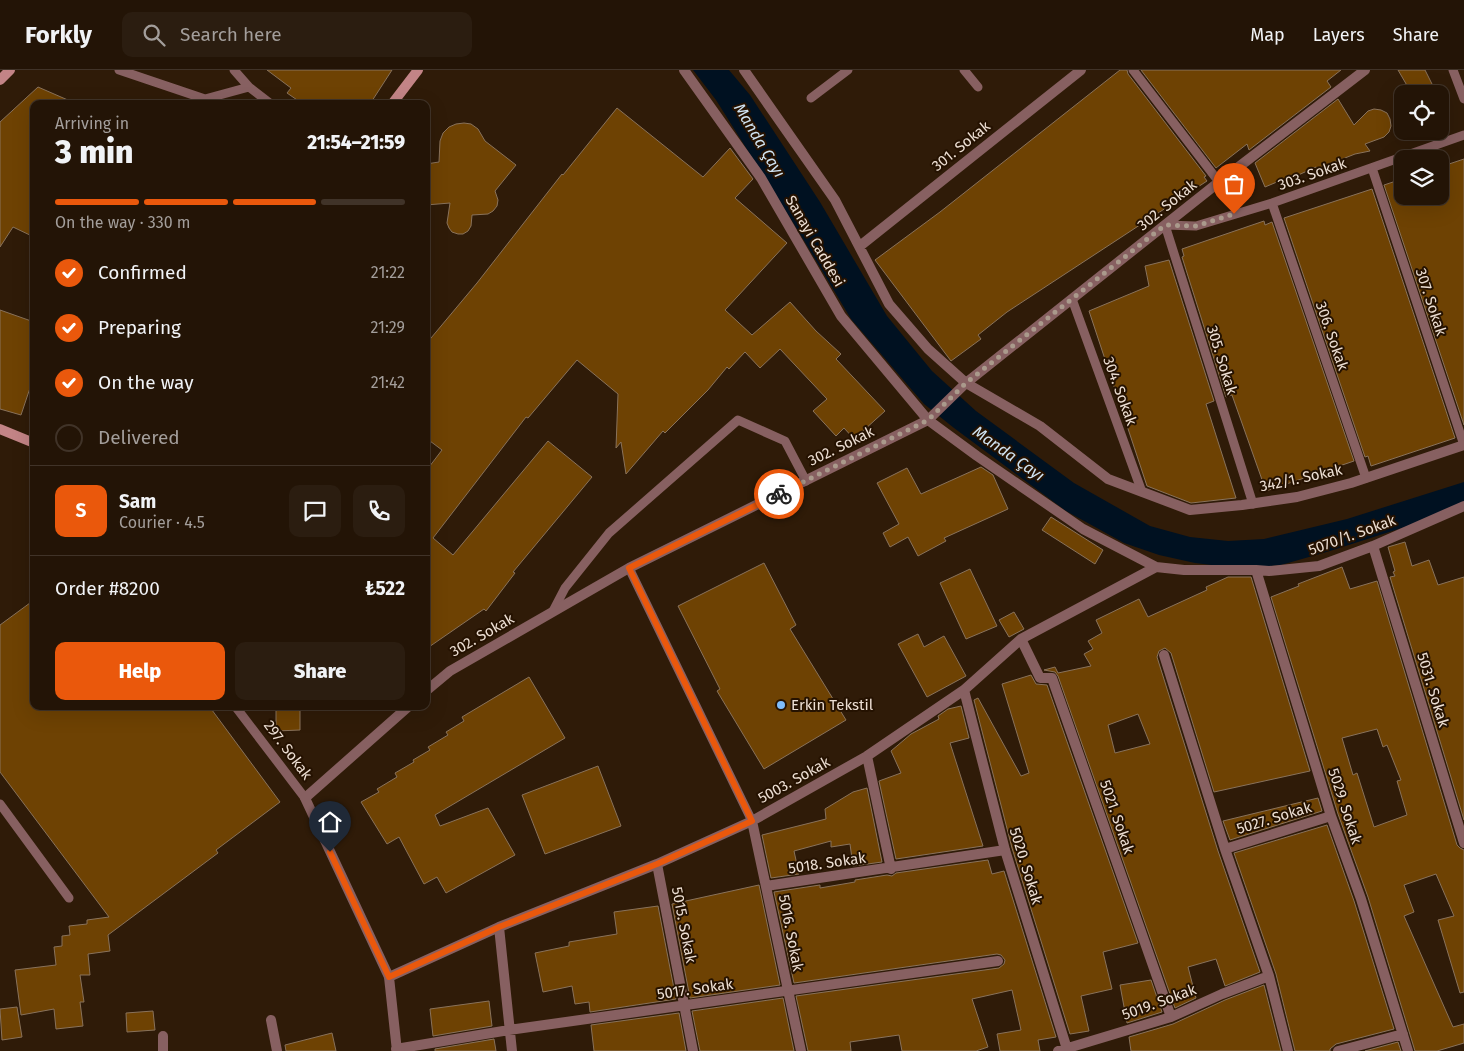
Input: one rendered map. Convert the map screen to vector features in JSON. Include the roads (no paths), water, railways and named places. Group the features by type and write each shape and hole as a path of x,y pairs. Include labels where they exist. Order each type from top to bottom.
{"main road":[{"path":"0,80 10,70"},
{"path":"395,100 418,70"},
{"path":"0,429 30,441"}],"street":[{"name":"Sanayi Caddesi","path":"684,70 761,178 841,316 928,420"},
{"name":"342/1. Sokak","path":"744,70 835,200 889,304 928,349 966,383 1040,426 1108,479 1190,510 1253,504 1298,497 1366,478 1464,445"},
{"name":"301. Sokak","path":"860,246 1081,70"},
{"name":"302. Sokak","path":"430,688 450,671 629,568 928,420 966,383 1219,182 1365,70"},
{"path":"928,420 1083,529 1156,567"},
{"name":"5070/1. Sokak","path":"1156,567 1184,570 1269,571 1319,566 1373,546 1464,506"},
{"name":"5031. Sokak","path":"1373,546 1464,843"},
{"name":"5003. Sokak","path":"389,977 499,927 657,864 752,821 867,756 964,690 1021,639 1156,567"},
{"name":"5029. Sokak","path":"1256,570 1331,816 1361,899 1408,1051"},
{"name":"5021. Sokak","path":"1021,639 1040,678 1052,678 1171,1017"},
{"path":"1164,655 1225,849 1269,976 1288,1051"},
{"name":"5020. Sokak","path":"964,690 1005,850 1062,1050"},
{"path":"305,798 403,710"},
{"name":"5018. Sokak","path":"867,756 891,868"},
{"name":"297. Sokak","path":"305,798 389,977 396,1050"},
{"name":"5027. Sokak","path":"1225,849 1331,816"},
{"name":"5016. Sokak","path":"752,821 801,1051"},
{"name":"5018. Sokak","path":"766,886 1005,850"},
{"name":"5015. Sokak","path":"657,864 693,1051"},
{"path":"499,927 512,1051"},
{"name":"5017. Sokak","path":"396,1050 509,1030 998,961"},
{"name":"5019. Sokak","path":"1062,1050 1171,1017 1222,994 1269,976"},
{"path":"271,1020 277,1051"},
{"path":"1338,1051 1403,1034"},
{"path":"163,1036 163,1051"}],"lane":[{"path":"120,70 205,99 249,87"},
{"path":"234,70 249,87 266,100"},
{"path":"811,98 848,70"},
{"path":"964,70 978,87"},
{"path":"1133,70 1219,182"},
{"path":"1453,70 1464,99"},
{"name":"303. Sokak","path":"1165,225 1196,226 1272,203 1464,135"},
{"name":"307. Sokak","path":"1372,168 1464,445"},
{"name":"306. Sokak","path":"1272,203 1366,478"},
{"name":"305. Sokak","path":"1165,225 1253,504"},
{"name":"304. Sokak","path":"1072,299 1142,492"},
{"path":"553,612 565,588 609,533 738,420 785,441 806,480"},
{"path":"629,568 752,821"},
{"name":"297. Sokak","path":"238,710 305,798"},
{"path":"0,804 69,898"}],"water":[{"name":"Manda Çayı","path":"693,70 729,70 750,95 820,202 887,316 932,371 976,411 1074,483 1150,526 1190,537 1228,541 1264,539 1347,519 1464,482 1464,508 1330,551 1281,565 1261,567 1228,567 1195,563 1159,555 1124,543 1066,511 924,404 851,319 716,100"}],"place":[{"name":"Erkin Tekstil","path":"781,705"}]}
